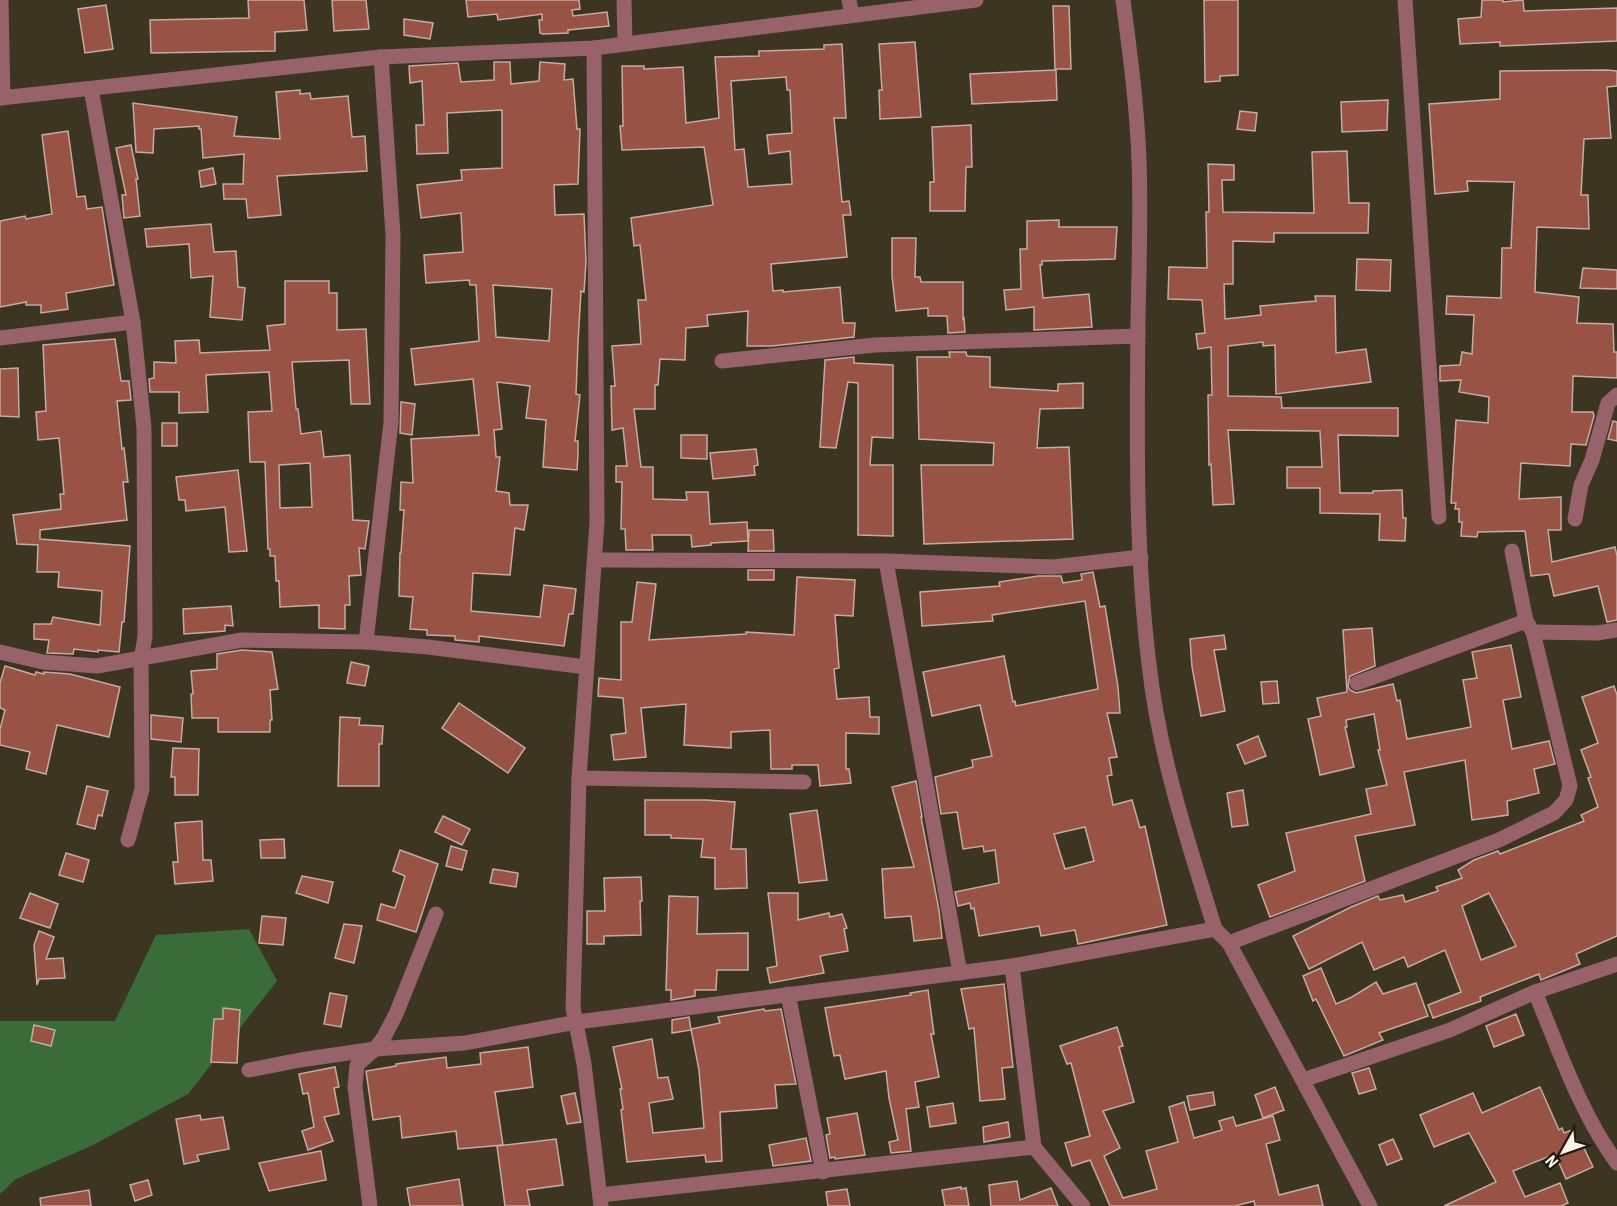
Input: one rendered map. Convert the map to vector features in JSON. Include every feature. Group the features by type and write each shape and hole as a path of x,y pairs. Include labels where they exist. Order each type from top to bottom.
{"street":[{"path":"1,0 2,98 381,57 594,48 850,8 976,0"},
{"path":"624,0 626,43"},
{"path":"1123,0 1135,84 1139,151 1137,459 1141,557 1148,661 1160,736 1170,780 1215,929 1229,943 1370,1206"},
{"path":"1405,0 1439,517"},
{"path":"594,48 597,522 579,778 573,1008 577,1022 601,1201 1034,1147"},
{"path":"366,642 391,422 393,235 381,57"},
{"path":"91,89 133,322 144,428 146,637 141,659 142,789 128,840"},
{"path":"0,338 133,322"},
{"path":"722,361 875,345 1138,336"},
{"path":"1575,519 1581,485 1592,460 1608,403 1617,395"},
{"path":"1229,943 1499,840 1554,813 1566,800 1570,786 1512,551"},
{"path":"596,560 886,561 1053,567 1141,557"},
{"path":"886,561 960,973"},
{"path":"1357,683 1530,626 1597,633 1617,630"},
{"path":"0,652 43,662 97,666 242,640 366,642 586,667"},
{"path":"579,778 804,782"},
{"path":"370,1206 355,1087 357,1065 375,1049 384,1037 396,1014 436,914"},
{"path":"249,1070 375,1049 465,1043 577,1022 1012,966 1215,929"},
{"path":"1303,1080 1450,1030 1535,992 1617,964"},
{"path":"1012,966 1034,1147 1083,1206"},
{"path":"1535,992 1580,1096 1606,1149 1617,1163"},
{"path":"788,994 823,1172"}],"green space":[{"path":"249,929 277,981 188,1094 93,1145 16,1179 0,1194 0,1021 115,1021 156,935"}],"building":[{"path":"248,0 304,0 307,30 275,32 275,51 151,53 150,20 249,18"},
{"path":"332,0 366,0 369,29 334,31"},
{"path":"466,0 579,0 580,9 572,10 573,16 607,12 609,26 568,30 568,33 543,34 540,33 539,20 542,20 542,14 498,20 497,14 468,17"},
{"path":"1204,0 1238,0 1238,75 1220,76 1220,81 1205,82"},
{"path":"1482,0 1503,0 1503,2 1523,0 1524,11 1617,8 1617,41 1500,46 1500,42 1460,44 1458,19 1481,17"},
{"path":"106,5 113,49 85,53 78,9"},
{"path":"1053,6 1069,6 1071,69 1055,69"},
{"path":"404,19 433,23 430,39 404,35"},
{"path":"915,42 921,117 880,119 879,90 882,90 879,44"},
{"path":"842,44 846,118 834,118 842,202 849,201 851,215 843,215 847,257 771,264 773,291 840,287 843,323 855,323 854,337 772,346 747,346 748,311 707,315 708,326 686,328 685,360 660,359 658,385 655,385 655,409 634,409 641,467 653,467 653,499 687,500 686,492 708,492 710,524 747,522 748,541 711,543 711,545 692,547 691,535 652,535 653,550 626,550 625,529 621,529 622,482 616,482 616,466 627,466 623,428 612,430 611,386 615,386 612,346 641,344 638,300 646,300 640,245 634,246 631,218 713,205 704,147 622,150 620,126 623,126 622,66 644,66 644,69 683,67 686,123 719,118 715,57 759,56 759,51 824,49 824,45","holes":["786,77 787,90 790,90 792,133 767,135 769,154 790,151 792,184 748,187 744,149 735,150 731,81"]},
{"path":"494,62 510,62 511,84 539,81 540,62 565,64 564,80 573,79 577,129 580,129 578,184 554,185 555,215 584,214 586,261 584,292 581,291 576,394 580,395 575,441 578,441 578,454 577,470 543,467 546,420 526,418 530,386 497,382 502,429 494,430 496,457 500,457 496,491 509,493 510,505 528,505 524,530 515,528 510,575 473,573 471,611 540,617 544,585 576,589 573,614 569,614 564,646 479,636 479,642 455,640 455,636 427,635 427,630 410,629 413,597 399,596 404,510 400,510 401,482 413,483 411,439 479,435 473,379 415,385 411,349 479,341 476,285 470,285 469,280 426,283 424,255 463,252 461,213 421,218 417,185 462,180 461,170 502,168 502,110 447,113 448,153 417,154 416,125 424,125 422,81 410,83 409,66 458,63 461,82 494,80","holes":["493,285 552,289 549,341 496,337"]},
{"path":"1056,70 1057,100 972,104 970,74"},
{"path":"1500,71 1617,71 1617,86 1607,87 1611,138 1584,139 1581,195 1588,195 1589,229 1537,227 1535,292 1579,297 1577,323 1613,324 1614,352 1617,352 1617,378 1573,376 1572,412 1593,412 1594,416 1586,445 1571,444 1570,466 1521,463 1519,499 1561,497 1561,530 1548,530 1552,562 1615,547 1617,620 1607,622 1598,586 1554,596 1549,574 1531,576 1525,531 1478,532 1477,537 1461,536 1462,522 1459,522 1459,509 1455,509 1456,503 1451,503 1456,420 1488,423 1489,397 1459,392 1461,380 1440,381 1440,366 1460,365 1462,352 1472,354 1474,315 1446,314 1447,296 1501,298 1502,248 1511,248 1514,182 1467,181 1468,191 1435,194 1429,104 1500,99"},
{"path":"300,90 300,94 310,93 311,99 348,96 352,137 365,136 367,171 277,176 281,215 248,218 246,199 224,199 223,184 243,184 244,154 203,158 199,126 154,129 153,153 136,152 133,103 237,117 234,136 280,139 276,92"},
{"path":"1388,100 1387,130 1342,132 1341,102"},
{"path":"1240,111 1257,113 1255,131 1237,129"},
{"path":"971,125 972,167 966,167 965,211 930,211 930,182 934,182 932,127"},
{"path":"68,131 77,197 85,196 87,209 102,207 114,285 66,293 68,309 41,313 41,305 26,305 26,302 0,307 0,221 52,214 42,135"},
{"path":"131,145 138,179 136,179 140,216 124,218 122,195 126,195 116,148"},
{"path":"1347,151 1349,203 1369,203 1368,233 1274,233 1274,242 1233,241 1233,284 1224,284 1225,319 1261,315 1260,306 1316,301 1315,296 1335,296 1336,353 1366,349 1371,382 1276,394 1275,345 1263,346 1263,342 1228,346 1228,396 1281,397 1282,408 1398,408 1398,436 1338,435 1340,493 1402,490 1403,518 1406,518 1405,541 1379,540 1380,514 1320,513 1320,488 1287,488 1287,467 1322,467 1320,431 1228,430 1234,504 1213,505 1211,464 1209,465 1208,395 1212,395 1211,347 1198,349 1196,334 1205,333 1202,300 1168,299 1169,267 1207,268 1208,164 1234,165 1234,180 1222,180 1223,212 1314,213 1312,152"},
{"path":"213,168 216,184 201,187 199,171"},
{"path":"1059,220 1059,227 1117,227 1115,259 1042,261 1040,265 1043,298 1089,294 1092,327 1034,330 1034,307 1006,310 1004,290 1021,289 1020,249 1027,249 1027,221"},
{"path":"211,224 214,252 236,251 238,287 245,288 242,320 210,317 213,276 191,278 189,244 147,247 145,229"},
{"path":"892,238 916,238 915,277 920,277 921,282 963,282 965,332 948,333 947,316 928,316 928,308 896,311 892,276"},
{"path":"1357,259 1391,260 1390,291 1356,290"},
{"path":"1583,268 1617,270 1617,289 1580,288"},
{"path":"285,281 329,281 329,293 337,293 337,330 366,329 370,404 351,404 349,360 292,362 296,409 298,409 301,434 321,431 324,457 350,455 353,520 369,521 365,549 359,548 361,575 349,576 350,605 345,605 345,629 319,628 319,605 280,607 275,556 270,556 270,549 268,549 265,462 250,462 248,412 272,411 269,372 206,375 208,412 179,413 179,392 150,392 149,379 154,378 154,362 176,363 175,341 199,340 200,353 270,350 267,326 285,324","holes":["310,463 312,507 280,508 279,465"]},
{"path":"115,339 121,381 129,381 131,400 117,401 128,482 123,482 127,520 40,530 40,539 130,546 124,622 122,622 119,652 74,649 73,654 47,653 49,640 34,639 34,624 51,624 53,617 100,625 102,591 58,587 59,572 37,572 38,545 17,544 13,515 61,509 60,494 64,494 59,438 38,440 36,412 46,411 43,345"},
{"path":"949,352 966,352 967,356 990,357 990,387 1058,391 1058,384 1083,383 1083,408 1040,409 1037,448 1069,447 1073,539 924,544 921,465 993,465 994,443 919,439 917,357 950,357"},
{"path":"854,357 854,363 893,365 893,438 872,437 870,465 893,465 893,536 858,535 858,383 848,382 836,448 820,447 825,360"},
{"path":"18,368 19,417 0,416 0,369"},
{"path":"401,402 415,404 412,435 400,433"},
{"path":"1613,421 1617,422 1617,441 1608,439"},
{"path":"162,423 177,423 177,446 162,446"},
{"path":"681,435 707,435 707,459 681,458"},
{"path":"756,449 758,465 754,466 755,475 713,479 710,453"},
{"path":"238,470 247,551 229,552 225,507 186,511 185,500 179,500 176,477"},
{"path":"749,530 773,530 774,551 748,551"},
{"path":"748,570 774,570 774,580 748,580"},
{"path":"1093,572 1100,607 1105,606 1118,687 1120,713 1107,713 1117,757 1109,758 1112,775 1107,776 1113,805 1132,800 1140,828 1145,826 1167,925 1078,944 1075,930 1041,936 1039,926 979,936 974,908 971,909 970,903 958,906 955,892 999,883 995,850 984,852 983,846 963,849 957,812 941,814 935,777 973,767 972,760 992,756 980,705 932,716 923,672 1004,656 1013,702 1015,701 1016,706 1098,689 1085,601 992,615 993,621 922,626 920,592 1000,586 999,582 1038,576 1061,576 1063,583 1082,580 1081,574","holes":["1085,827 1094,861 1065,869 1054,834"]},
{"path":"797,577 855,580 853,616 835,615 839,668 834,669 837,699 869,697 870,717 879,717 879,734 846,733 846,769 849,769 851,783 820,786 818,765 792,765 792,769 771,769 770,730 731,732 731,748 684,745 686,704 641,708 646,757 614,760 611,735 626,733 623,698 598,696 599,678 621,680 621,622 632,622 637,582 656,584 649,640 746,634 746,632 794,635"},
{"path":"231,606 233,626 225,625 225,631 184,634 183,609"},
{"path":"1372,628 1375,666 1350,676 1348,686 1356,693 1393,684 1397,701 1400,700 1407,739 1471,727 1463,680 1477,678 1472,652 1511,645 1521,697 1503,700 1512,749 1549,741 1555,764 1534,769 1539,793 1507,801 1508,815 1472,820 1465,760 1404,772 1415,825 1355,836 1365,881 1270,917 1258,885 1295,871 1286,833 1371,814 1366,789 1387,785 1378,750 1380,750 1374,714 1346,720 1347,727 1345,727 1354,767 1320,775 1308,719 1321,716 1317,698 1347,692 1343,630"},
{"path":"1224,635 1226,649 1214,650 1225,711 1201,716 1192,667 1190,639"},
{"path":"242,650 272,652 278,689 270,690 272,720 270,720 270,732 218,732 218,718 192,718 191,671 217,669 217,654"},
{"path":"351,662 369,666 365,686 347,683"},
{"path":"5,666 35,675 36,672 70,674 120,687 109,737 57,725 46,774 26,769 30,752 0,745 0,729 5,710 0,708 0,683"},
{"path":"1277,681 1279,703 1263,704 1261,682"},
{"path":"1614,686 1617,695 1617,936 1576,954 1580,964 1541,980 1539,974 1480,997 1481,1001 1433,1018 1428,1005 1461,992 1445,950 1408,967 1404,957 1374,970 1362,942 1309,969 1293,936 1378,896 1380,900 1403,895 1405,902 1438,891 1436,887 1462,878 1458,870 1474,860 1498,851 1500,854 1584,821 1581,815 1598,807 1588,778 1591,777 1581,750 1598,743 1582,697","holes":["1489,893 1516,946 1481,960 1462,906"]},
{"path":"459,703 525,748 508,773 442,728"},
{"path":"151,715 183,718 181,742 151,739"},
{"path":"340,717 360,718 359,725 383,726 382,744 379,744 379,786 338,786"},
{"path":"1258,736 1266,756 1245,764 1237,745"},
{"path":"173,748 199,749 198,795 175,795 175,777 171,777"},
{"path":"916,781 942,938 914,941 911,916 885,918 882,869 914,867 892,787"},
{"path":"87,786 108,791 102,816 98,815 95,829 77,824"},
{"path":"1243,790 1248,825 1232,827 1227,793"},
{"path":"645,800 735,802 731,849 746,849 747,888 715,889 715,858 701,857 703,839 645,835"},
{"path":"817,810 827,880 799,883 790,814"},
{"path":"443,816 470,829 462,845 435,832"},
{"path":"202,821 203,860 211,860 213,881 175,884 173,862 178,862 175,823"},
{"path":"284,839 285,858 261,858 260,840"},
{"path":"451,846 467,851 462,870 446,866"},
{"path":"400,850 438,864 416,932 377,920 381,904 395,908 405,876 393,871"},
{"path":"66,853 89,860 83,882 59,875"},
{"path":"493,869 518,873 516,887 490,883"},
{"path":"302,876 333,882 328,903 296,893"},
{"path":"641,877 641,935 604,936 604,944 587,944 587,911 605,911 604,878"},
{"path":"30,893 58,904 50,928 20,918"},
{"path":"768,893 798,893 798,920 829,913 830,917 842,914 847,928 844,929 848,951 820,956 824,973 770,983 767,968 777,966"},
{"path":"669,896 698,897 697,934 748,933 748,970 717,970 716,990 695,990 695,996 671,1000 671,990 666,990"},
{"path":"262,916 286,918 283,945 259,943"},
{"path":"344,924 362,926 354,963 335,958"},
{"path":"39,931 54,937 46,959 63,958 65,978 39,979 37,985 34,945"},
{"path":"1321,968 1336,1004 1376,982 1383,994 1416,983 1428,1016 1379,1033 1383,1040 1344,1056 1316,999 1313,1001 1303,976"},
{"path":"1004,984 1013,1067 1002,1068 1005,1099 980,1101 974,1028 969,1029 961,989"},
{"path":"928,990 934,1034 931,1034 939,1077 915,1082 919,1107 906,1109 911,1151 891,1153 889,1142 898,1140 886,1071 845,1079 840,1055 834,1056 825,1008 911,995 910,993"},
{"path":"330,993 347,996 341,1027 324,1024"},
{"path":"223,1008 240,1010 237,1063 211,1062 214,1019 223,1019"},
{"path":"764,1009 765,1011 781,1009 796,1084 775,1085 777,1108 720,1112 722,1161 706,1162 705,1155 627,1162 621,1110 623,1109 620,1089 622,1089 613,1047 652,1039 658,1078 668,1077 673,1099 649,1103 653,1133 704,1128 699,1070 691,1029 720,1023 718,1017"},
{"path":"1516,1014 1524,1035 1494,1047 1486,1026"},
{"path":"689,1017 691,1030 672,1033 672,1020"},
{"path":"34,1025 55,1030 51,1046 31,1041"},
{"path":"1117,1027 1123,1046 1119,1047 1134,1102 1103,1111 1120,1148 1104,1156 1123,1198 1157,1189 1146,1151 1178,1142 1169,1107 1184,1102 1194,1138 1222,1130 1219,1121 1233,1117 1236,1126 1273,1116 1280,1140 1266,1144 1279,1195 1318,1185 1323,1206 1255,1206 1254,1201 1235,1206 1110,1206 1090,1160 1072,1166 1065,1143 1090,1136 1071,1063 1067,1064 1060,1046"},
{"path":"528,1047 533,1087 495,1092 503,1145 458,1149 456,1131 402,1138 400,1116 373,1120 366,1071 446,1057 447,1068 481,1064 480,1053"},
{"path":"335,1067 339,1087 334,1088 339,1114 324,1117 333,1141 308,1150 302,1131 314,1127 308,1093 303,1094 299,1074"},
{"path":"1369,1068 1376,1089 1359,1094 1352,1073"},
{"path":"1275,1087 1284,1110 1263,1118 1255,1095"},
{"path":"1540,1087 1559,1130 1562,1128 1564,1133 1572,1130 1579,1148 1583,1146 1593,1167 1566,1179 1555,1154 1513,1171 1525,1197 1560,1183 1568,1203 1561,1206 1444,1206 1496,1182 1469,1133 1434,1147 1420,1115 1473,1093 1482,1113"},
{"path":"1213,1092 1215,1105 1190,1110 1187,1096"},
{"path":"575,1093 581,1122 567,1124 561,1096"},
{"path":"953,1103 956,1123 930,1127 927,1107"},
{"path":"857,1113 865,1155 830,1158 826,1135 830,1134 827,1118"},
{"path":"200,1115 201,1120 223,1117 229,1149 197,1155 199,1161 184,1164 176,1119"},
{"path":"1008,1122 1010,1137 984,1142 983,1127"},
{"path":"806,1138 811,1161 773,1166 769,1145"},
{"path":"556,1139 563,1185 527,1190 530,1206 505,1206 497,1146"},
{"path":"1393,1139 1402,1159 1387,1165 1379,1145"},
{"path":"321,1151 326,1180 269,1191 259,1163"},
{"path":"459,1179 463,1206 410,1206 407,1188"},
{"path":"148,1180 152,1195 135,1201 130,1185"},
{"path":"1017,1181 1020,1200 1051,1188 1058,1206 991,1206 989,1185"},
{"path":"961,1187 961,1189 966,1188 969,1206 945,1206 942,1190"},
{"path":"847,1189 850,1206 828,1206 826,1192"},
{"path":"89,1190 91,1206 41,1206 40,1198"}]}
